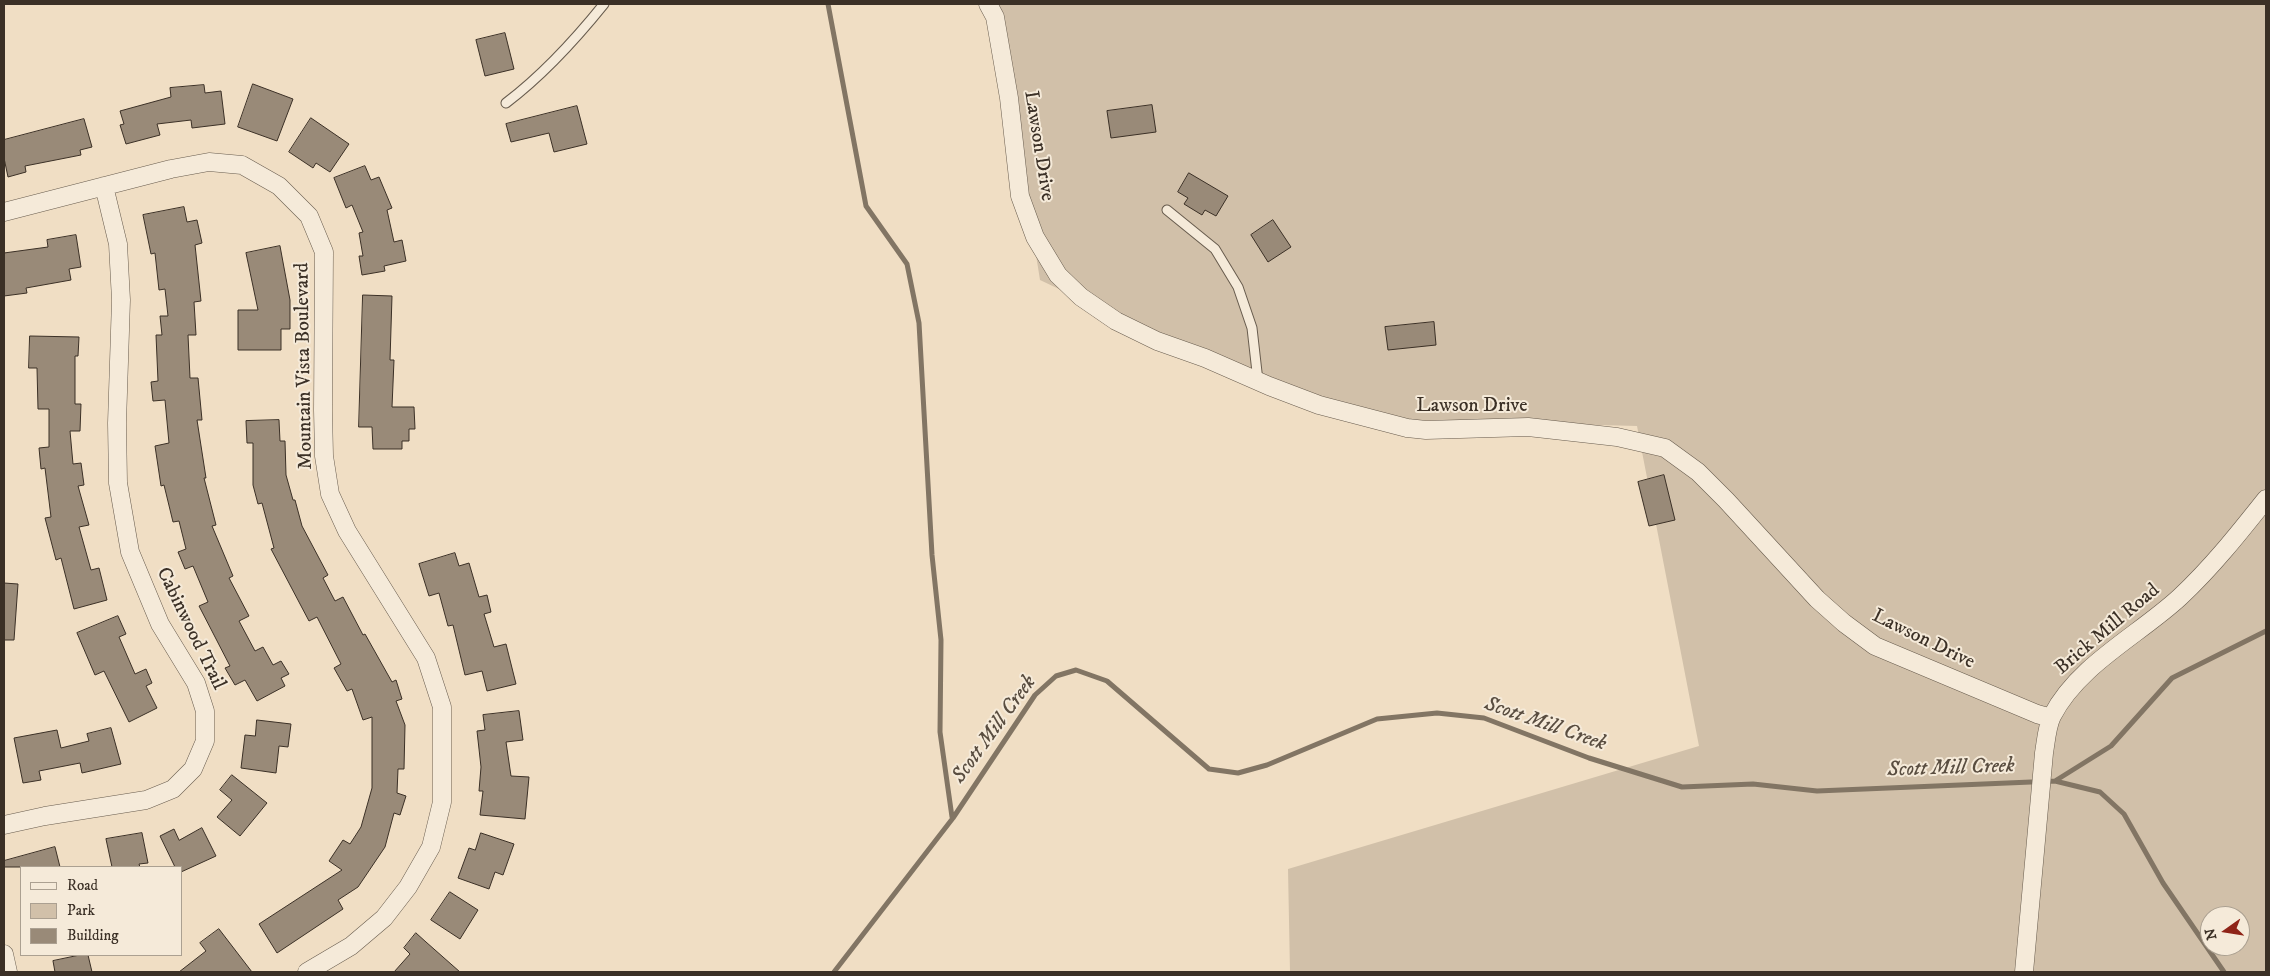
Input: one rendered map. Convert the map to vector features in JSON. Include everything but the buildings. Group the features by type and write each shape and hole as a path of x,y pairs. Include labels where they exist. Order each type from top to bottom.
{"street":[{"name":"Lawson Drive","path":"988,4 994,17 1009,98 1020,196 1035,237 1058,275 1081,297 1116,322 1157,341 1205,358 1258,382 1319,405 1407,428 1426,430 1528,427 1617,438 1665,448 1698,472 1817,599 1844,623 1875,646 2037,714 2051,718"},
{"name":"Mountain Vista Boulevard","path":"4,212 104,186 209,162 242,165 279,186 309,216 324,252 322,410 324,456 330,494 347,531 426,658 442,707 442,802 431,847 408,887 384,918 351,946 307,972"},
{"name":"Cabinwood Trail","path":"4,825 45,816 146,800 173,789 194,769 205,741 205,711 196,683 160,624 130,552 118,483 117,423 121,300 118,244 104,186"},
{"name":"Brick Mill Road","path":"2024,972 2042,770 2051,718 2064,695 2082,676 2180,597 2227,548 2266,499"},
{"path":"4,954 8,972"}],"lane":[{"path":"506,103 533,83 604,4"},
{"path":"1167,210 1215,249 1238,287 1252,328 1258,382"}],"green space":[{"path":"996,4 2266,4 2266,972 1290,972 1288,869 1699,746 1637,426 1331,418 1040,280"}],"waterway":[{"path":"828,4 866,206 907,264 919,323 932,555 941,640 940,732 952,817"},
{"name":"Scott Mill Creek","path":"834,972 953,818 1035,695 1056,676 1076,670 1107,681 1209,769 1238,773 1267,765 1377,719 1437,713 1484,718 1589,758 1682,787 1753,784 1817,791 2055,781 2111,746 2172,678 2266,631"},
{"path":"2055,781 2100,792 2124,814 2163,883 2224,972"}]}
